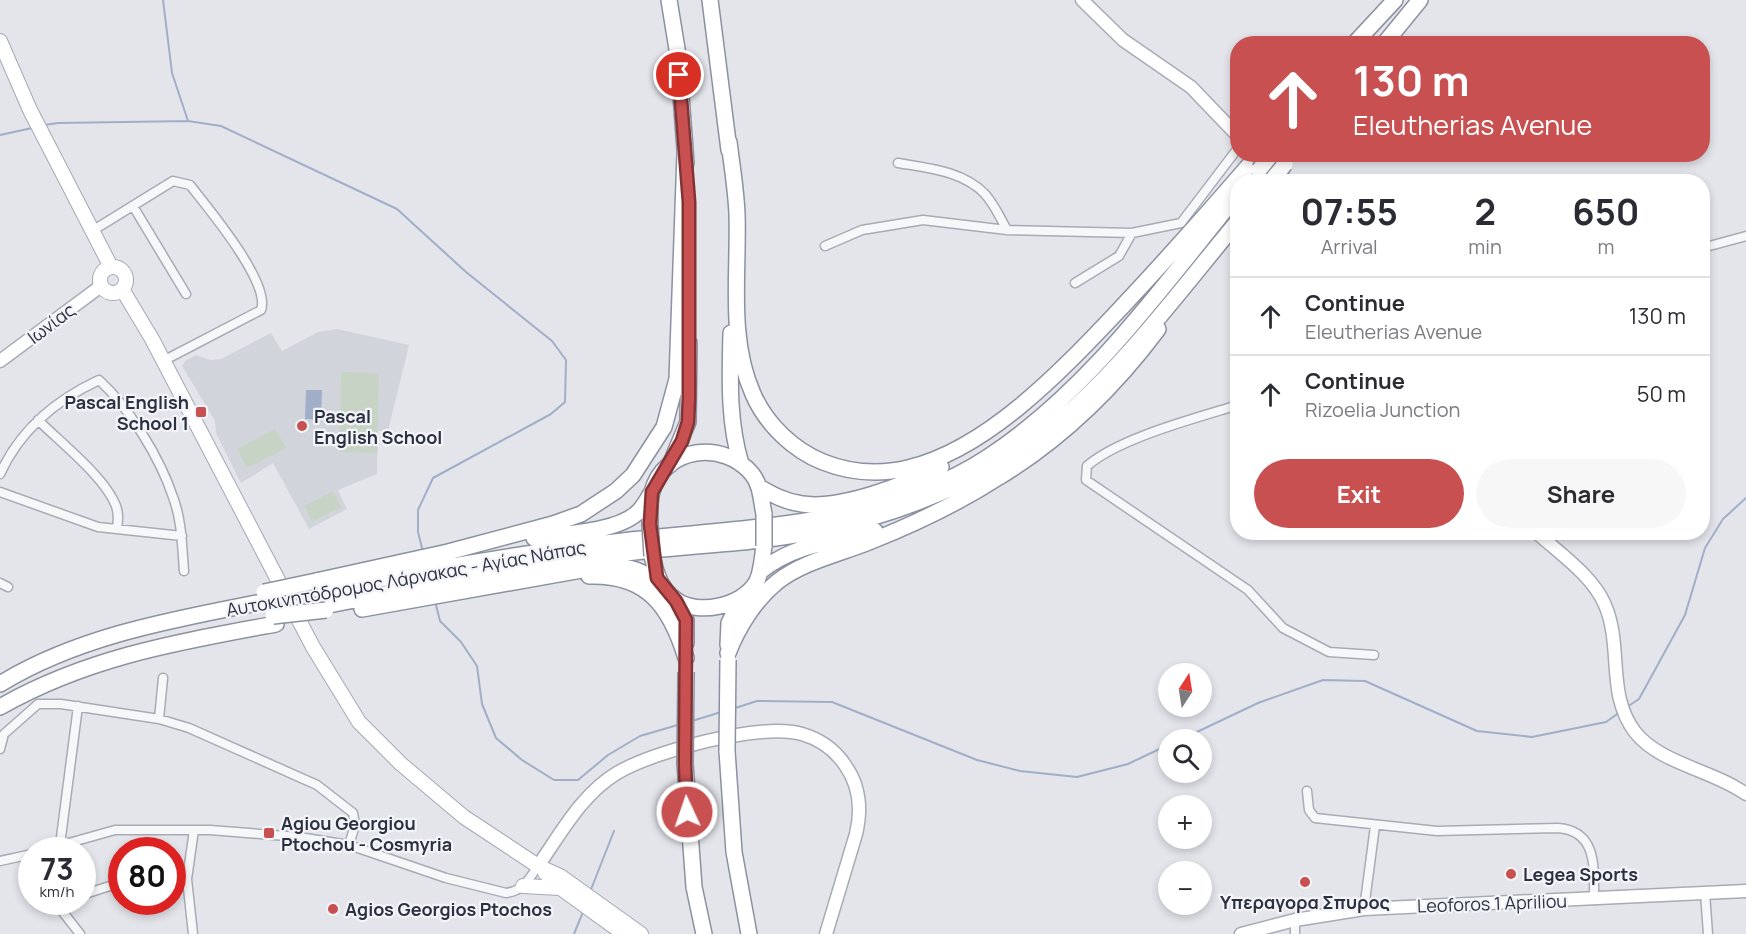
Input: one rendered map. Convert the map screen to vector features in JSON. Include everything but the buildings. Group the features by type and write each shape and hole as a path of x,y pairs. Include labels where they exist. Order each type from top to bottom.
{"highway":[{"path":"448,552 611,526 627,520 639,512 670,465 682,441 688,422 689,397 689,202 678,55 669,0"},
{"path":"710,0 737,212 738,338 744,370 753,394 774,428 813,458 862,472 909,468 935,459 975,438 1026,401 1070,362 1230,192"},
{"path":"1362,36 1396,0"},
{"path":"1369,36 1396,0"},
{"path":"1391,36 1420,0"},
{"path":"729,142 729,401 731,425 741,464"},
{"path":"318,586 553,524 581,514 616,491 646,458 664,427 677,379 686,153"},
{"path":"759,487 786,500 804,504 846,500 900,484 939,468 1031,409 1076,368 1230,203"},
{"name":"Αυτοκινητόδρομος Λάρνακας - Αγίας Νάπας","path":"0,684 69,650 265,596 481,560 606,543 808,521 871,507 957,475 988,457 1040,417 1083,378 1142,313 1230,204"},
{"name":"Αυτοκινητόδρομος Λάρνακας - Αγίας Νάπας","path":"326,610 482,575 610,555 810,532 875,518 918,504 994,466 1049,429 1093,390 1230,230"},
{"path":"728,656 743,623 777,582 797,570 872,541 1000,477 1058,437 1101,398 1138,356 1178,304 1205,260"},
{"path":"670,465 693,453 712,451 731,457 751,474 759,487 764,514 761,571 756,584 742,598 729,623 727,751 734,852 749,934"},
{"path":"652,492 650,524 652,556 657,578 664,588"},
{"path":"761,571 774,560 800,549 920,518"},
{"path":"0,707 30,690 78,669 124,655 275,620 326,610 414,599 527,579 621,566 648,574 676,601 686,620 685,764 694,887 704,934"},
{"path":"527,579 603,576 628,581 647,590 672,618 686,665"},
{"path":"0,679 65,645 128,623 265,596"},
{"path":"676,601 687,605 711,607 742,598"},
{"name":"Αυτοκινητόδρομος Λάρνακας - Αγίας Νάπας","path":"0,700 74,662 134,644 275,620"}],"main road":[{"path":"1082,0 1123,40 1191,87 1230,128"},
{"path":"0,41 30,110 111,267 119,269 124,275 125,282 122,289 111,293 101,286 102,274 111,267"},
{"path":"1255,165 1282,173"},
{"name":"Ιωνίας","path":"0,362 101,286"},
{"path":"122,289 163,361 313,647 359,722 433,794 502,844 538,866 560,876 624,934"},
{"path":"1544,540 1589,582 1605,603 1612,625 1616,685 1621,708 1629,723 1645,743 1658,752 1723,779 1746,794"},
{"path":"538,866 578,808 603,783 619,772 677,750 735,736 765,731 801,734 829,748 841,758 854,777 859,799 858,826 826,934"},
{"path":"538,866 562,889"},
{"path":"523,886 543,885 562,889 587,901 641,934"},
{"name":"Leoforos 1 Apriliou","path":"1241,934 1295,920 1364,909 1594,900 1746,891"},
{"path":"698,934 699,911"},
{"path":"745,916 754,934"}],"street":[{"path":"825,246 862,230 923,220 1007,230 1132,233 1181,223 1230,159"},
{"path":"898,163 938,170 970,182 987,195 1007,230"},
{"path":"92,231 173,181 190,185 239,249 263,295 261,310 163,361"},
{"path":"133,207 186,294"},
{"path":"1075,284 1119,256 1132,233"},
{"path":"1710,246 1746,236"},
{"path":"0,474 19,440 38,420 71,393 99,380 122,402 164,475 174,498 182,536 184,571"},
{"path":"1230,408 1167,428 1098,456 1087,466 1086,480 1248,590 1283,628 1329,652 1374,655"},
{"path":"38,420 100,482 115,504 118,517 117,529"},
{"path":"0,492 98,527 182,536"},
{"path":"159,719 163,678"},
{"path":"0,746 4,734 38,704 78,706 159,719 189,728 316,785 353,813 355,825 349,845"},
{"path":"61,837 78,706"},
{"path":"1307,791 1309,810 1315,818 1437,831 1567,829 1584,837 1592,852 1594,900"},
{"path":"1364,909 1374,826"},
{"path":"86,837 106,831 194,830 299,837 349,845 498,893 516,892 538,866"},
{"path":"193,934 188,879 194,830"},
{"path":"0,861 18,857"},
{"path":"1705,893 1708,934"},
{"path":"65,915 80,934"},
{"path":"1295,920 1295,934"}],"shaded area":[{"name":"Pascal English School","path":"337,329 409,345 388,431 378,431 377,474 338,490 347,509 309,529 273,463 241,483 216,433 215,421 182,366 186,360 196,355 210,360 221,359 271,333 282,351 318,332"}],"green space":[{"path":"341,372 379,373 377,453 339,452"},
{"path":"275,429 286,448 247,468 237,449"},
{"path":"333,491 341,507 312,522 304,506"}],"water":[{"path":"306,390 322,390 321,420 305,419"}],"waterway":[{"path":"163,0 172,73 188,121 221,126 397,209 466,272 552,341 566,360 565,402 551,414 433,478 418,510 418,532 423,552"},
{"path":"44,125 188,121"},
{"path":"0,135 32,128"},
{"path":"1710,540 1723,519 1746,498"},
{"path":"1627,707 1639,699 1685,615 1705,548 1710,540"},
{"path":"435,601 440,621 461,642 477,666 482,704 496,738 522,760 554,780 578,780 608,755 640,736 681,724"},
{"path":"1203,729 1258,703 1323,680 1365,681 1477,731 1532,737 1606,722 1620,712"},
{"path":"732,709 757,701 832,702 977,760 1020,771 1077,777 1128,764 1158,750"},
{"path":"692,721 721,712"},
{"path":"590,892 614,831"},
{"path":"574,934 583,912"}],"place":[{"name":"Pascal English School 1","path":"201,412"},
{"name":"Pascal English School","path":"302,426"},
{"name":"Agiou Georgiou Ptochou - Cosmyria","path":"269,833"},
{"name":"Legea Sports","path":"1511,874"},
{"name":"Υπεραγορα Σπυρος","path":"1305,882"},
{"name":"Agios Georgios Ptochos","path":"333,909"}],"route":[{"path":"679,75 689,202 688,422 682,441 670,465 652,492 650,524 652,556 657,578 676,601 686,620 687,812"}]}
